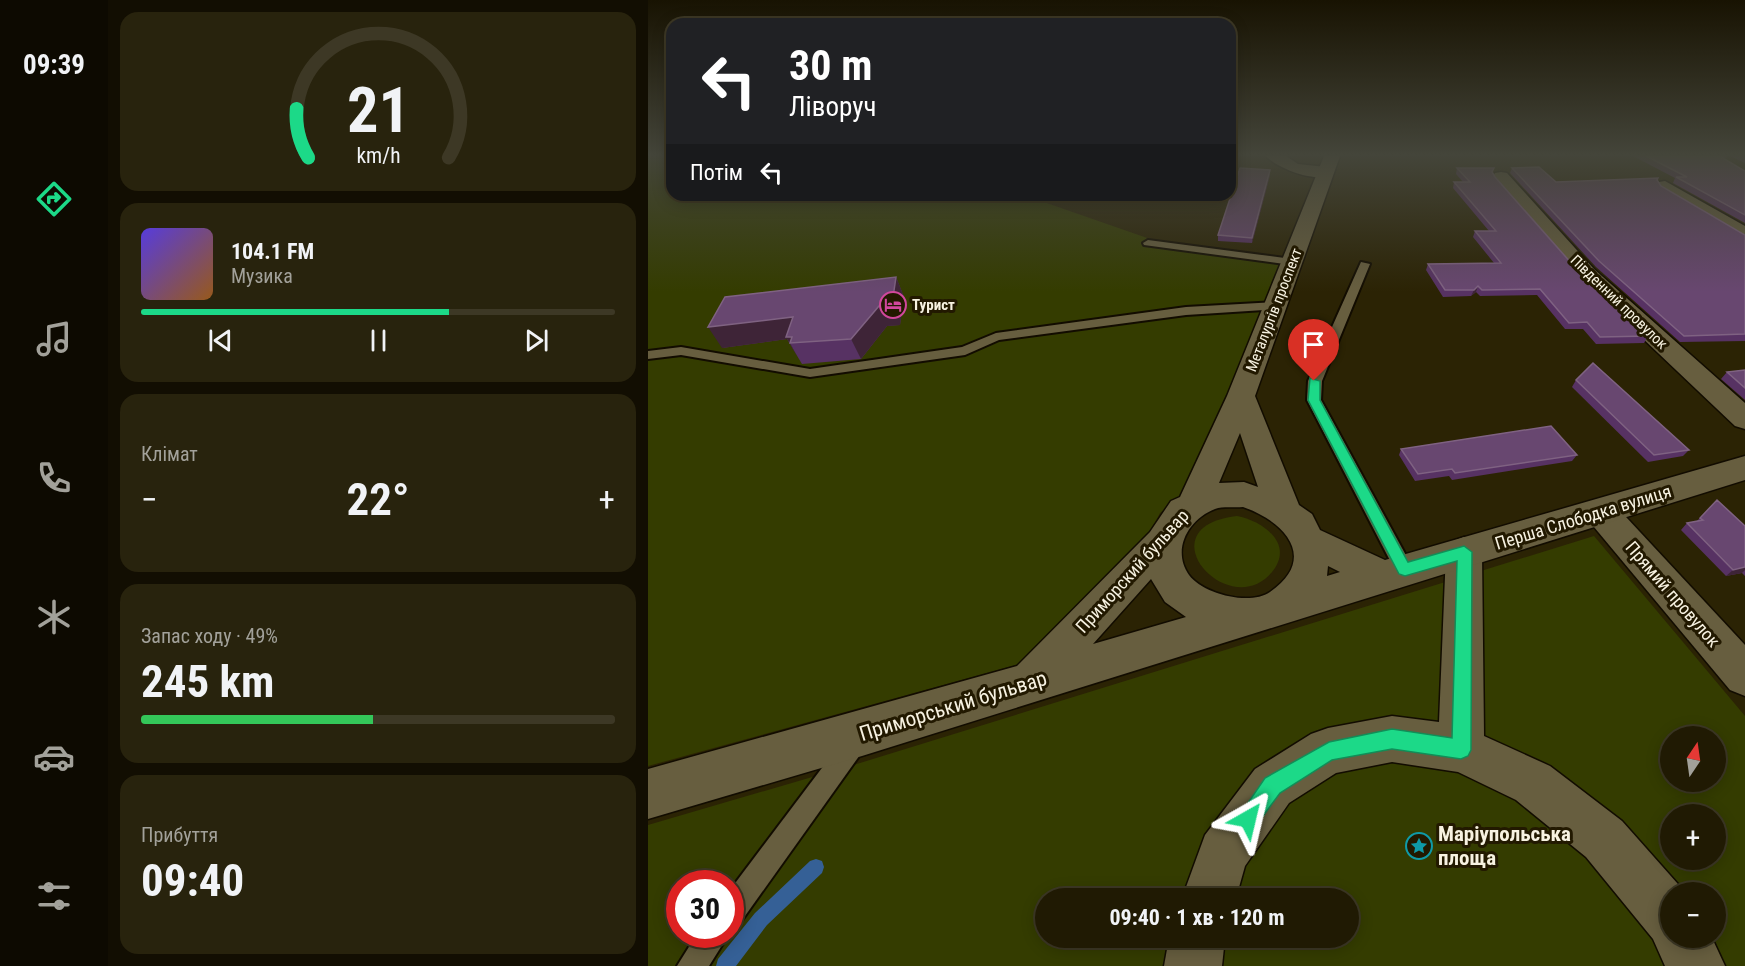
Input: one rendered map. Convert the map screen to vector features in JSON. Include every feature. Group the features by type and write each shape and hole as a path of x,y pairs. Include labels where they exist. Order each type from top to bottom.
{"street":[{"name":"Металургів проспект","path":"1194,503 1241,396 1315,201"},
{"name":"Південний провулок","path":"1519,201 1623,308 1745,419"},
{"path":"1690,201 1745,235"},
{"path":"1163,542 1164,568 1170,580 1192,601 1222,614 1269,610 1306,584 1312,570 1313,555 1310,541 1295,517 1283,508 1241,396"},
{"name":"Перша Слободка вулиця","path":"1269,610 1745,468"},
{"name":"Приморский бульвар","path":"1031,682 1163,542 1174,520 1194,503 1219,495 1246,495 1283,508"},
{"name":"Прямий провулок","path":"1601,512 1745,676"},
{"path":"1310,541 1394,573"},
{"path":"1461,750 1464,552"},
{"name":"Приморський бульвар","path":"648,794 862,733 1269,610"},
{"path":"1212,888 1223,853 1272,786 1329,751 1392,739 1461,750 1533,783 1604,839 1660,906"},
{"path":"1193,966 1196,948"},
{"path":"1686,948 1696,966"}],"lane":[{"path":"1148,243 1292,262"},
{"path":"1365,264 1314,381 1314,400 1394,573"},
{"path":"648,355 681,351 810,373 965,351 996,337 1186,311 1275,306"},
{"path":"744,894 862,733"},
{"path":"692,966 705,948"}],"green space":[{"path":"648,201 1041,201 1153,240 1284,257 1229,392 1181,496 1160,513 1147,538 1027,662 648,766"},
{"path":"1237,516 1257,523 1273,535 1278,543 1280,552 1278,562 1272,572 1254,585 1235,587 1217,580 1203,568 1195,552 1196,537 1209,524"},
{"path":"1594,536 1745,716 1745,966 648,966 648,825 860,763"}],"building":[{"path":"1229,201 1262,201 1252,238 1218,235"},
{"path":"1470,201 1516,201 1580,273 1648,336 1600,337 1587,322 1569,323 1540,289 1482,290 1478,286 1474,290 1445,290 1428,264 1501,263 1475,231 1496,231"},
{"path":"1543,201 1687,201 1745,235 1745,334 1684,336 1599,261"},
{"path":"1720,201 1745,201 1745,215"},
{"path":"896,277 892,304 879,306 851,339 790,343 792,337 786,337 793,317 708,327 725,297"},
{"path":"1593,363 1689,450 1654,455 1576,380"},
{"path":"1745,370 1745,388 1727,372"},
{"path":"1551,426 1577,455 1455,473 1452,469 1418,474 1401,449"},
{"path":"1717,500 1745,526 1745,567 1733,570 1687,523 1703,520 1700,518"}],"waterway":[{"path":"725,966 761,919 816,867"}],"place":[{"name":"Турист","path":"893,305"},
{"name":"Маріупольська площа","path":"1419,846"}],"route":[{"path":"1248,819 1272,786 1329,751 1392,739 1461,750 1464,552 1405,570 1314,400 1314,381"}]}
